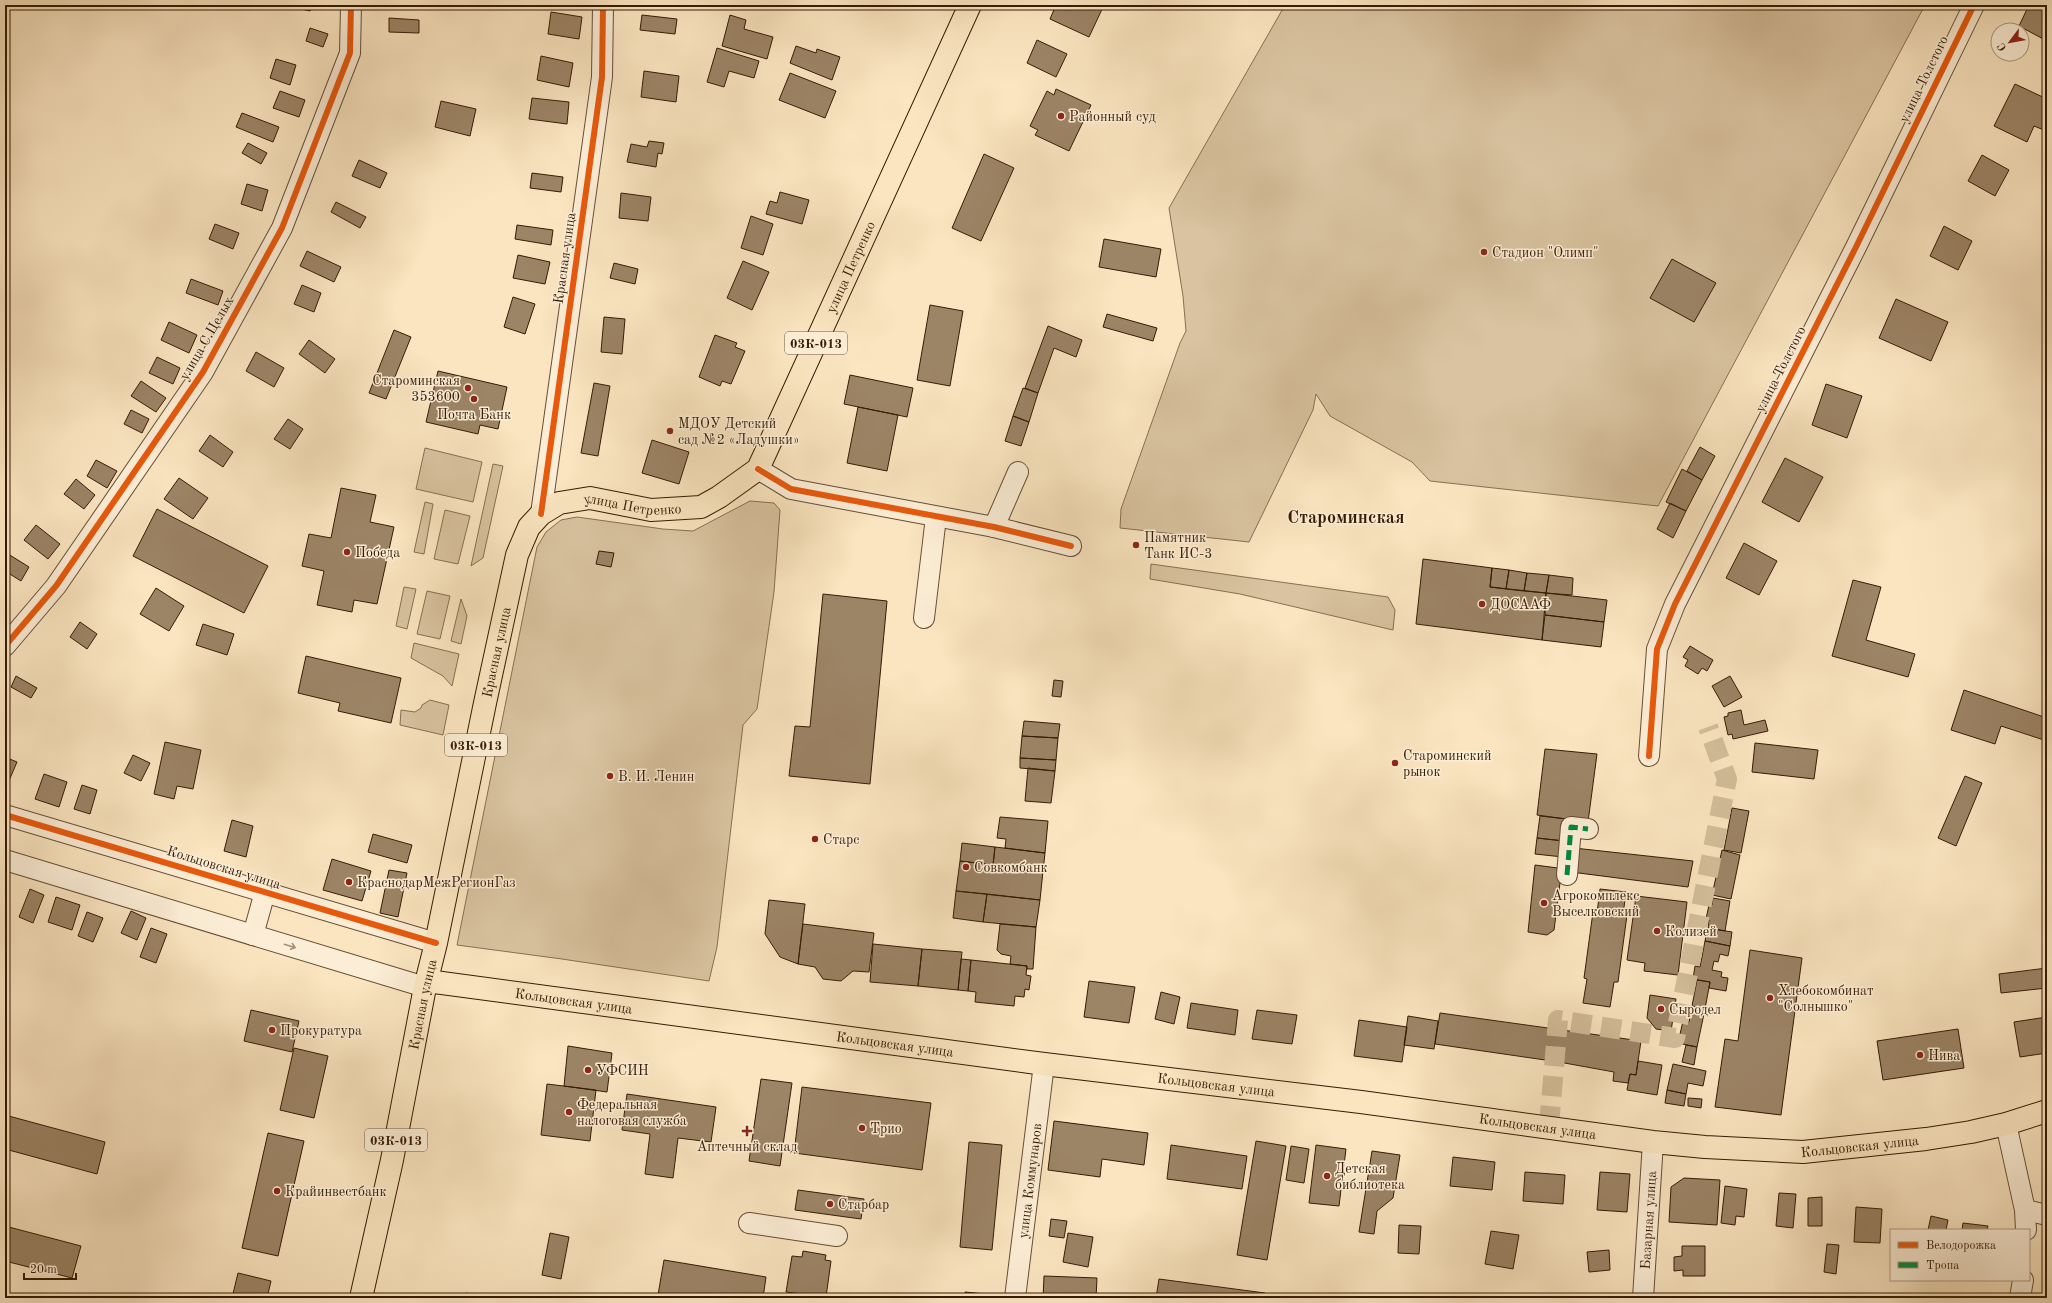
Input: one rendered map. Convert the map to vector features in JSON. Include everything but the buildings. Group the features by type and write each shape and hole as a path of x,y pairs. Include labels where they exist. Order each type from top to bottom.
{"main road":[{"name":"улица Петренко","path":"541,514 559,503 590,498 651,510 701,507 719,497 758,469 970,5"},
{"name":"Красная улица","path":"362,1298 392,1160 426,984 436,943 517,555 529,527 541,514"},
{"name":"Кольцовская улица","path":"426,984 1044,1064 1361,1102 1653,1142 1705,1147 1803,1152 1926,1139 2006,1124 2047,1111"}],"street":[{"name":"улица С.Целых","path":"5,646 56,586 203,372 282,228 350,53 351,5"},
{"name":"Красная улица","path":"541,514 602,77 603,5"},
{"name":"улица Толстого","path":"1655,758 1657,649 1675,604 1856,247 1974,5"},
{"path":"758,469 791,488 994,527 1071,546"},
{"path":"994,527 1018,472"},
{"path":"924,618 936,517"},
{"name":"Кольцовская улица","path":"5,814 436,943"},
{"path":"1567,875 1571,827 1588,829"},
{"name":"Кольцовская улица","path":"5,860 252,935 426,984"},
{"name":"Кольцовская улица","path":"252,935 266,892"},
{"name":"улица Коммунаров","path":"1014,1298 1044,1064"},
{"path":"2006,1124 2025,1210 2026,1229"},
{"name":"Базарная улица","path":"1643,1298 1653,1142"},
{"path":"2025,1210 2047,1215"},
{"path":"749,1223 838,1236"},
{"path":"2020,1298 2023,1281"}],"shaded area":[{"name":"Стадион \"Олимп\"","path":"1285,5 1925,5 1658,506 1430,481 1412,462 1330,416 1316,394 1313,410 1249,542 1120,528 1121,509 1180,343 1186,331 1183,296 1169,208"},
{"path":"425,448 482,462 473,502 416,489"},
{"path":"493,464 503,466 483,558 471,566"},
{"path":"750,501 774,503 780,510 774,592 757,709 743,725 717,947 709,981 457,945 537,547 546,532 561,520 577,517 663,529 693,531"},
{"path":"425,502 433,504 424,554 414,552"},
{"path":"445,510 470,516 458,564 434,559"},
{"path":"1151,564 1388,597 1395,610 1393,630 1240,594 1150,579"},
{"path":"404,587 416,589 407,629 396,626"},
{"path":"427,591 450,596 440,639 417,634"},
{"path":"461,599 467,616 461,644 451,641"},
{"path":"414,643 459,654 452,686 443,676 411,658"},
{"path":"430,700 449,705 443,735 400,725 401,710 415,712"}],"tunnel":[{"path":"1549,1126 1558,1020 1675,1038 1727,779 1708,727"}],"marked path":[{"path":"1567,875 1571,827 1588,829"}],"cycle path":[{"path":"5,646 56,586 203,372 282,228 350,53 351,5"},
{"path":"541,514 602,77 603,5"},
{"path":"1649,756 1657,649 1675,604 1856,247 1974,5"},
{"path":"758,469 791,489 994,527 1071,546"},
{"path":"5,815 436,943"}],"place":[{"name":"Районный суд","path":"1061,116"},
{"name":"Стадион \"Олимп\"","path":"1484,252"},
{"name":"Староминская 353600","path":"468,388"},
{"name":"Почта Банк","path":"474,399"},
{"name":"МДОУ Детский сад №2 «Ладушки»","path":"670,431"},
{"name":"Памятник Танк ИС-3","path":"1136,545"},
{"name":"Победа","path":"347,552"},
{"name":"ДОСААФ","path":"1482,604"},
{"name":"Староминский рынок","path":"1395,763"},
{"name":"В. И. Ленин","path":"610,776"},
{"name":"Старс","path":"815,839"},
{"name":"Совкомбанк","path":"966,867"},
{"name":"КраснодарМежРегионГаз","path":"349,882"},
{"name":"Агрокомплекс Выселковский","path":"1544,903"},
{"name":"Колизей","path":"1657,931"},
{"name":"Хлебокомбинат \"Солнышко\"","path":"1770,998"},
{"name":"Сыродел","path":"1661,1009"},
{"name":"Прокуратура","path":"272,1030"},
{"name":"Нива","path":"1920,1055"},
{"name":"УФСИН","path":"588,1070"},
{"name":"Федеральная налоговая служба","path":"569,1112"},
{"name":"Трио","path":"862,1128"},
{"name":"Аптечный склад","path":"747,1131"},
{"name":"Детская библиотека","path":"1327,1176"},
{"name":"Крайинвестбанк","path":"277,1191"},
{"name":"Старбар","path":"830,1204"}],"district":[{"name":"Староминская","path":"1346,517"}]}
